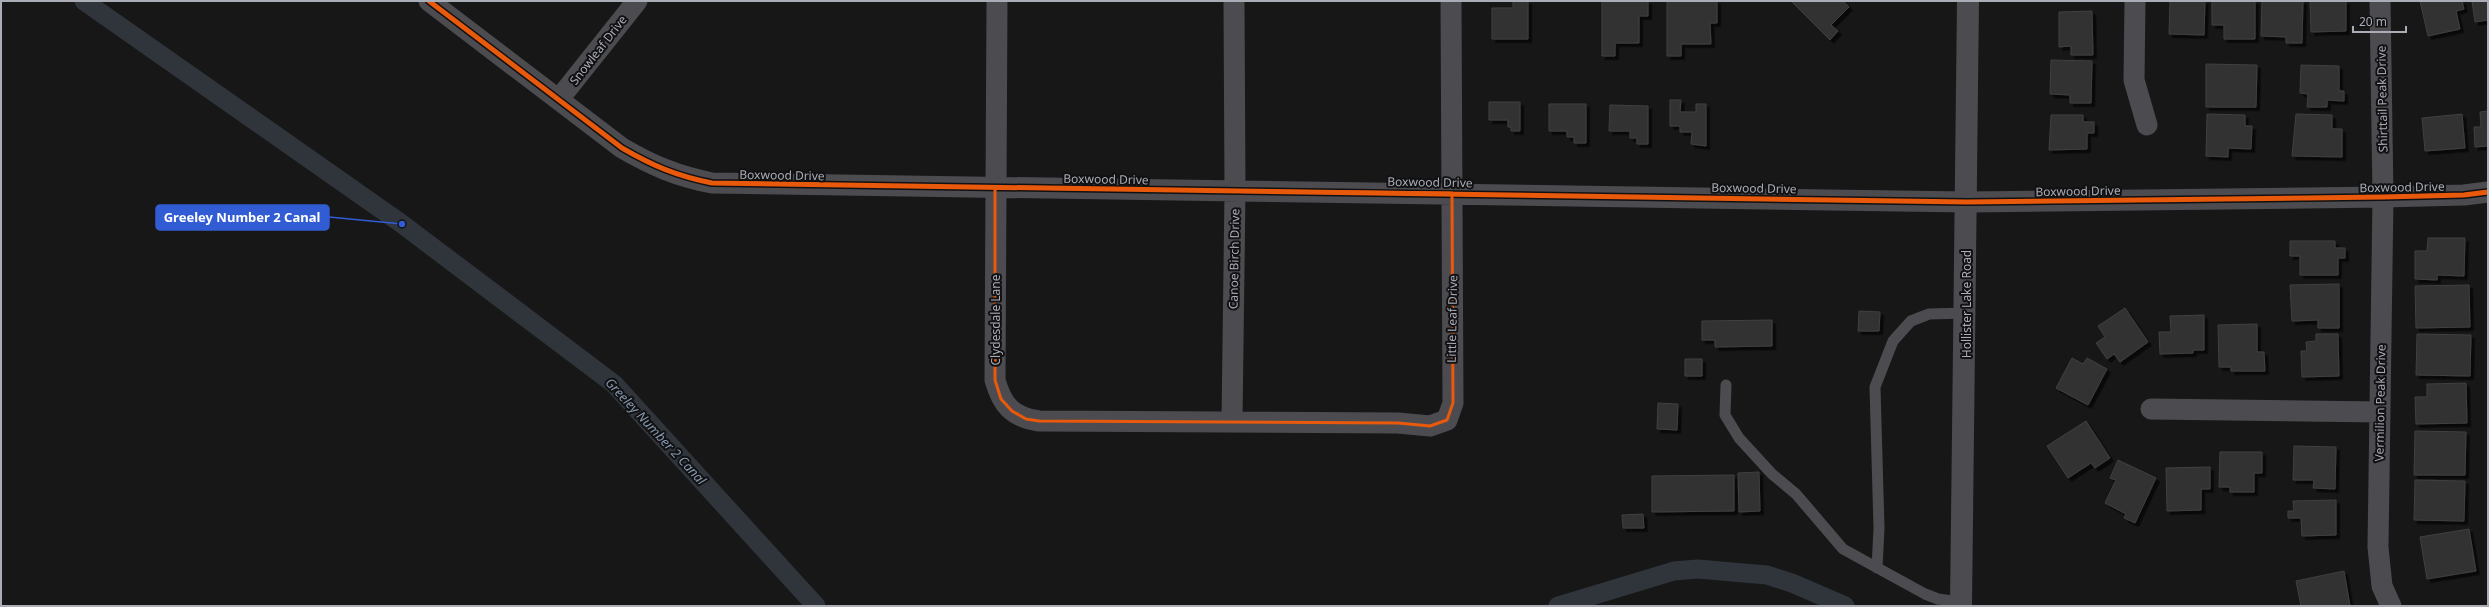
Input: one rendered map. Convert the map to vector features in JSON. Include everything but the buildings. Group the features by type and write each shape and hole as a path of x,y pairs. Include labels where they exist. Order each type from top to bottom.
{"street":[{"name":"Boxwood Drive","path":"429,1 622,148 651,165 679,176 712,183 1452,193 1967,202 2464,196 2488,192"},
{"name":"Snowleaf Drive","path":"559,99 637,1"},
{"name":"Clydesdale Lane","path":"997,1 995,380 1001,399 1012,411 1026,419 1039,421 1232,421"},
{"name":"Canoe Birch Drive","path":"1232,421 1235,191 1234,1"},
{"name":"Little Leaf Drive","path":"1232,421 1398,423 1430,426 1447,420 1453,403 1451,1"},
{"name":"Hollister Lake Road","path":"1961,604 1966,313 1968,1"},
{"path":"2135,1 2134,80 2148,125"},
{"name":"Shirttail Peak Drive","path":"2380,1 2383,197"},
{"name":"Vermilion Peak Drive","path":"2383,197 2378,547 2382,586 2391,606"},
{"path":"2151,409 2380,412"}],"lane":[{"path":"1877,568 1879,528 1876,387 1892,341 1911,321 1929,314 1966,313"},
{"path":"1726,385 1725,415 1739,438 1772,474 1796,494 1843,549 1925,594 1938,600 1961,604"}],"highlighted area":[{"path":"995,188 1452,193 1453,403 1447,420 1430,426 1398,423 1039,421 1026,419 1012,411 1001,399 995,380"}],"waterway":[{"name":"Greeley Number 2 Canal","path":"84,1 402,224 614,384 816,606"},
{"name":"Greeley Number 2 Canal","path":"1558,606 1674,571 1698,569 1767,575 1792,583 1845,606"}],"cycle path":[{"path":"429,1 622,148 666,170 712,183 1967,202 2383,197 2464,195 2488,192"}],"place":[{"name":"Greeley Number 2 Canal","path":"402,224"}]}
